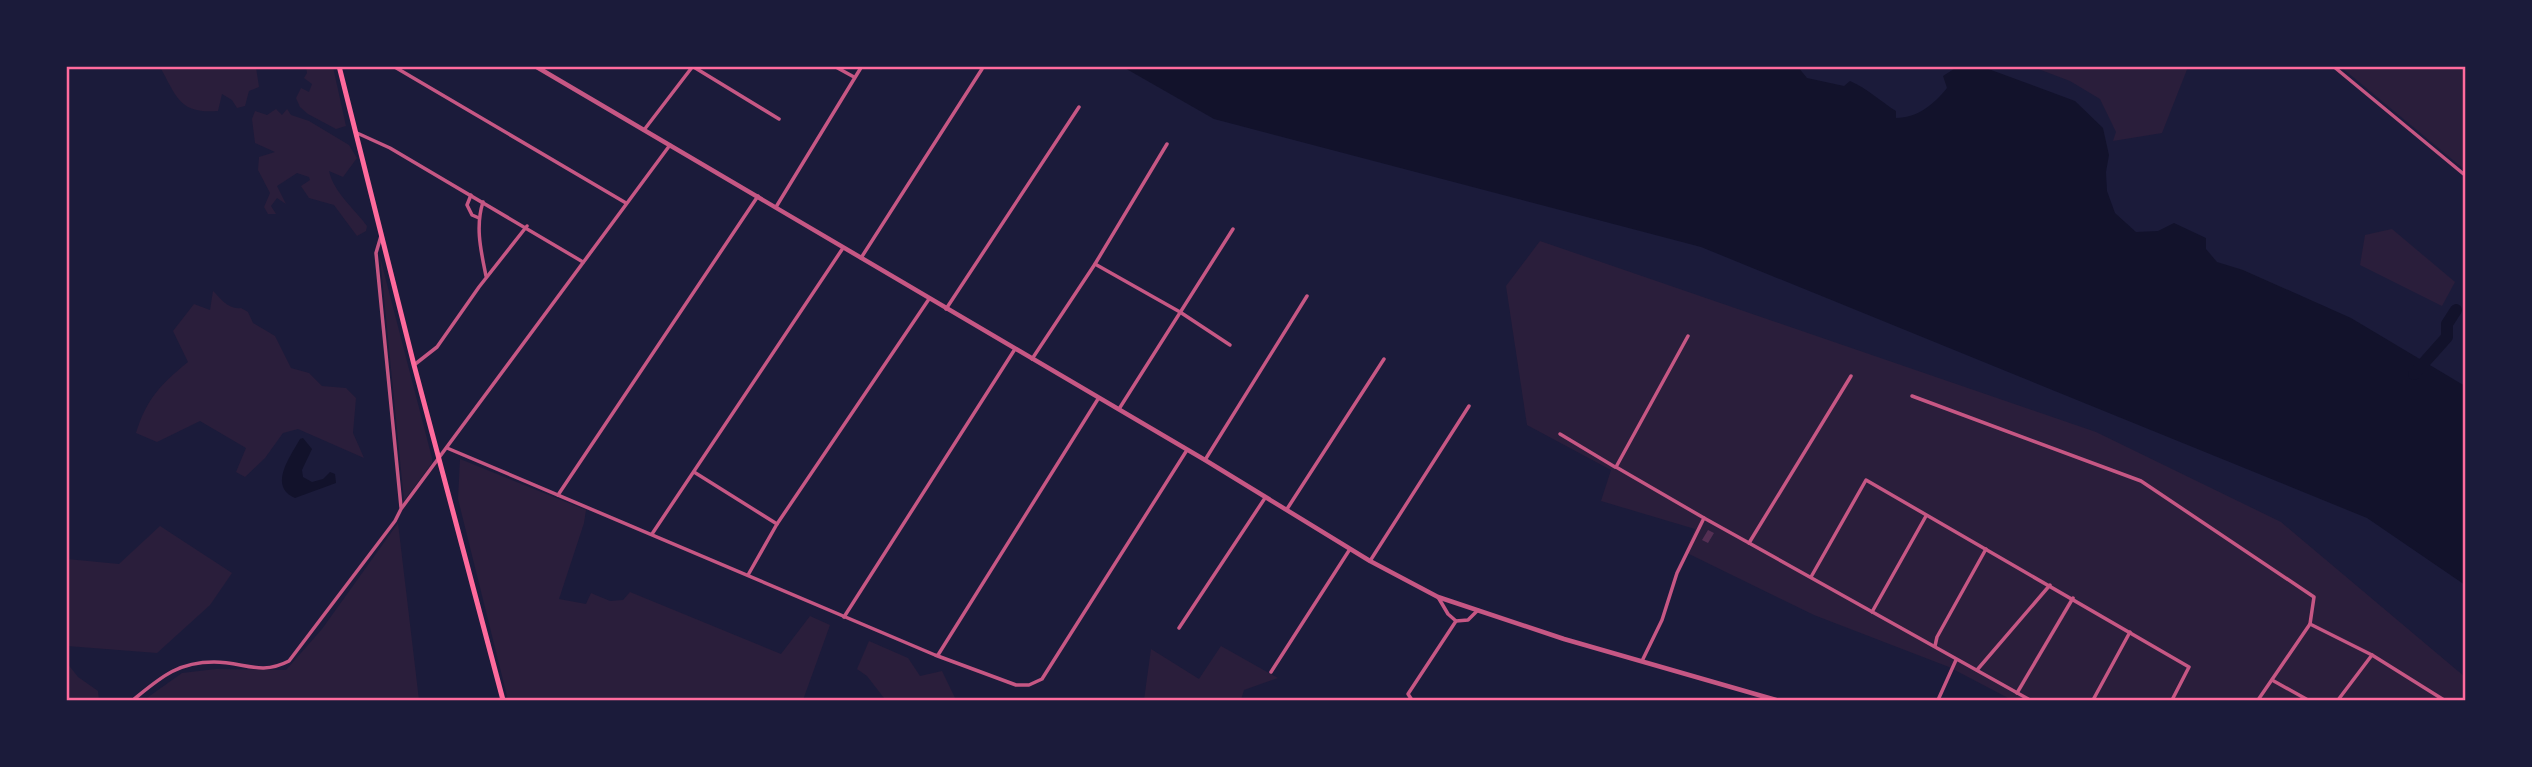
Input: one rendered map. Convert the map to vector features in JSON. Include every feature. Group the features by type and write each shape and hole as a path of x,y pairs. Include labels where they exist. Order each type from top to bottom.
{"main road":[{"path":"339,66 438,458 503,701"}],"street":[{"path":"393,66 626,203"},
{"path":"535,66 1205,460 1370,561 1438,597 1776,701"},
{"path":"644,130 693,66 779,119"},
{"path":"834,66 855,77"},
{"path":"776,207 862,66"},
{"path":"2333,66 2466,176"},
{"path":"861,258 982,69"},
{"path":"946,309 1079,107"},
{"path":"356,133 390,148 527,226 583,262"},
{"path":"1032,359 1095,264 1167,144"},
{"path":"133,701 167,673 194,664 216,662 263,670 289,661 396,521 401,509 438,458 670,145"},
{"path":"471,195 467,205 472,215 480,218"},
{"path":"558,495 758,196"},
{"path":"483,202 480,246 486,277"},
{"path":"414,365 437,347 486,277 527,226"},
{"path":"1118,411 1233,229"},
{"path":"382,233 376,253 401,509"},
{"path":"652,534 843,248"},
{"path":"1095,264 1180,312 1230,345"},
{"path":"1205,460 1307,296"},
{"path":"748,575 778,524 929,299"},
{"path":"1616,467 1688,336"},
{"path":"844,617 1015,349"},
{"path":"1286,511 1384,359"},
{"path":"1749,542 1850,376"},
{"path":"1912,396 2141,481 2314,597 2310,624 2258,701"},
{"path":"939,655 1098,399"},
{"path":"1370,561 1469,406"},
{"path":"1560,434 2030,701"},
{"path":"447,448 844,617 1016,685 1029,685 1042,679 1187,450"},
{"path":"694,472 778,524"},
{"path":"1811,577 1866,480 2189,667 2172,701"},
{"path":"1179,628 1265,498"},
{"path":"1872,612 1926,516"},
{"path":"1642,661 1662,620 1677,573 1704,517"},
{"path":"1271,671 1350,549"},
{"path":"1935,646 1937,637 1986,549"},
{"path":"1977,670 2050,585"},
{"path":"1438,597 1447,614 1456,621 1468,620 1478,610"},
{"path":"2017,693 2073,598"},
{"path":"1412,701 1409,694 1456,621"},
{"path":"2310,624 2372,655 2441,700"},
{"path":"2093,701 2130,632"},
{"path":"2338,701 2372,655"},
{"path":"1938,701 1956,660"},
{"path":"2272,680 2308,701"}],"shaded area":[{"path":"160,67 256,67 259,87 249,91 245,106 237,108 232,100 222,94 218,111 195,110 176,95"},
{"path":"306,67 333,67 346,126 336,129 300,107 296,98 301,88 309,92 312,84 304,78"},
{"path":"1123,67 1798,67 1807,78 1844,86 1850,81 1856,84 1896,111 1896,118 1911,116 1931,105 1947,88 1943,76 1957,67 1983,67 2075,101 2103,128 2109,155 2107,191 2115,213 2136,232 2158,231 2174,223 2206,238 2206,249 2217,262 2243,270 2351,318 2465,386 2465,585 2367,518 1701,247 1214,119"},
{"path":"2033,67 2188,67 2162,133 2113,141 2116,132 2100,99 2070,81"},
{"path":"2341,67 2465,67 2465,170"},
{"path":"276,109 282,115 287,109 291,115 309,121 349,145 357,158 343,177 329,171 340,193 367,226 366,231 357,236 334,205 309,198 301,186 310,180 309,177 297,173 277,186 286,204 277,198 271,206 276,214 268,214 264,207 270,193 258,170 259,157 275,152 255,143 252,119 255,111 267,115"},
{"path":"2392,229 2455,282 2442,306 2360,265 2365,235"},
{"path":"1540,241 2096,432 2281,522 2465,677 2465,700 2012,700 1949,667 1814,615 1685,552 1695,529 1601,501 1611,470 1527,425 1506,286"},
{"path":"380,257 432,458 432,463 404,501"},
{"path":"213,291 229,306 248,312 253,323 275,336 291,368 309,373 322,386 346,388 356,398 353,433 364,458 298,429 283,433 265,458 245,477 236,472 246,448 200,421 157,442 136,433 145,410 156,393 188,362 173,331 194,304 210,310"},
{"path":"303,438 312,449 302,470 303,477 312,482 323,479 330,472 335,474 336,483 295,498 287,493 282,479 287,462"},
{"path":"460,459 586,510 559,599 586,604 591,593 610,601 623,600 630,592 781,654 810,616 830,625 803,700 508,700 458,499"},
{"path":"398,523 419,700 144,700 182,673 216,669 286,670 322,629"},
{"path":"160,526 232,573 210,605 157,653 67,646 67,559 119,564"},
{"path":"869,641 908,658 920,676 942,671 956,700 883,700 867,676 857,669"},
{"path":"1221,646 1278,678 1244,690 1241,700 1144,700 1151,649 1199,679"},
{"path":"67,663 78,677 98,691 99,700 67,700"}],"building":[{"path":"1708,530 1714,533 1708,543 1702,540"}],"waterway":[{"path":"2414,374 2447,337 2447,324 2456,310"}]}
